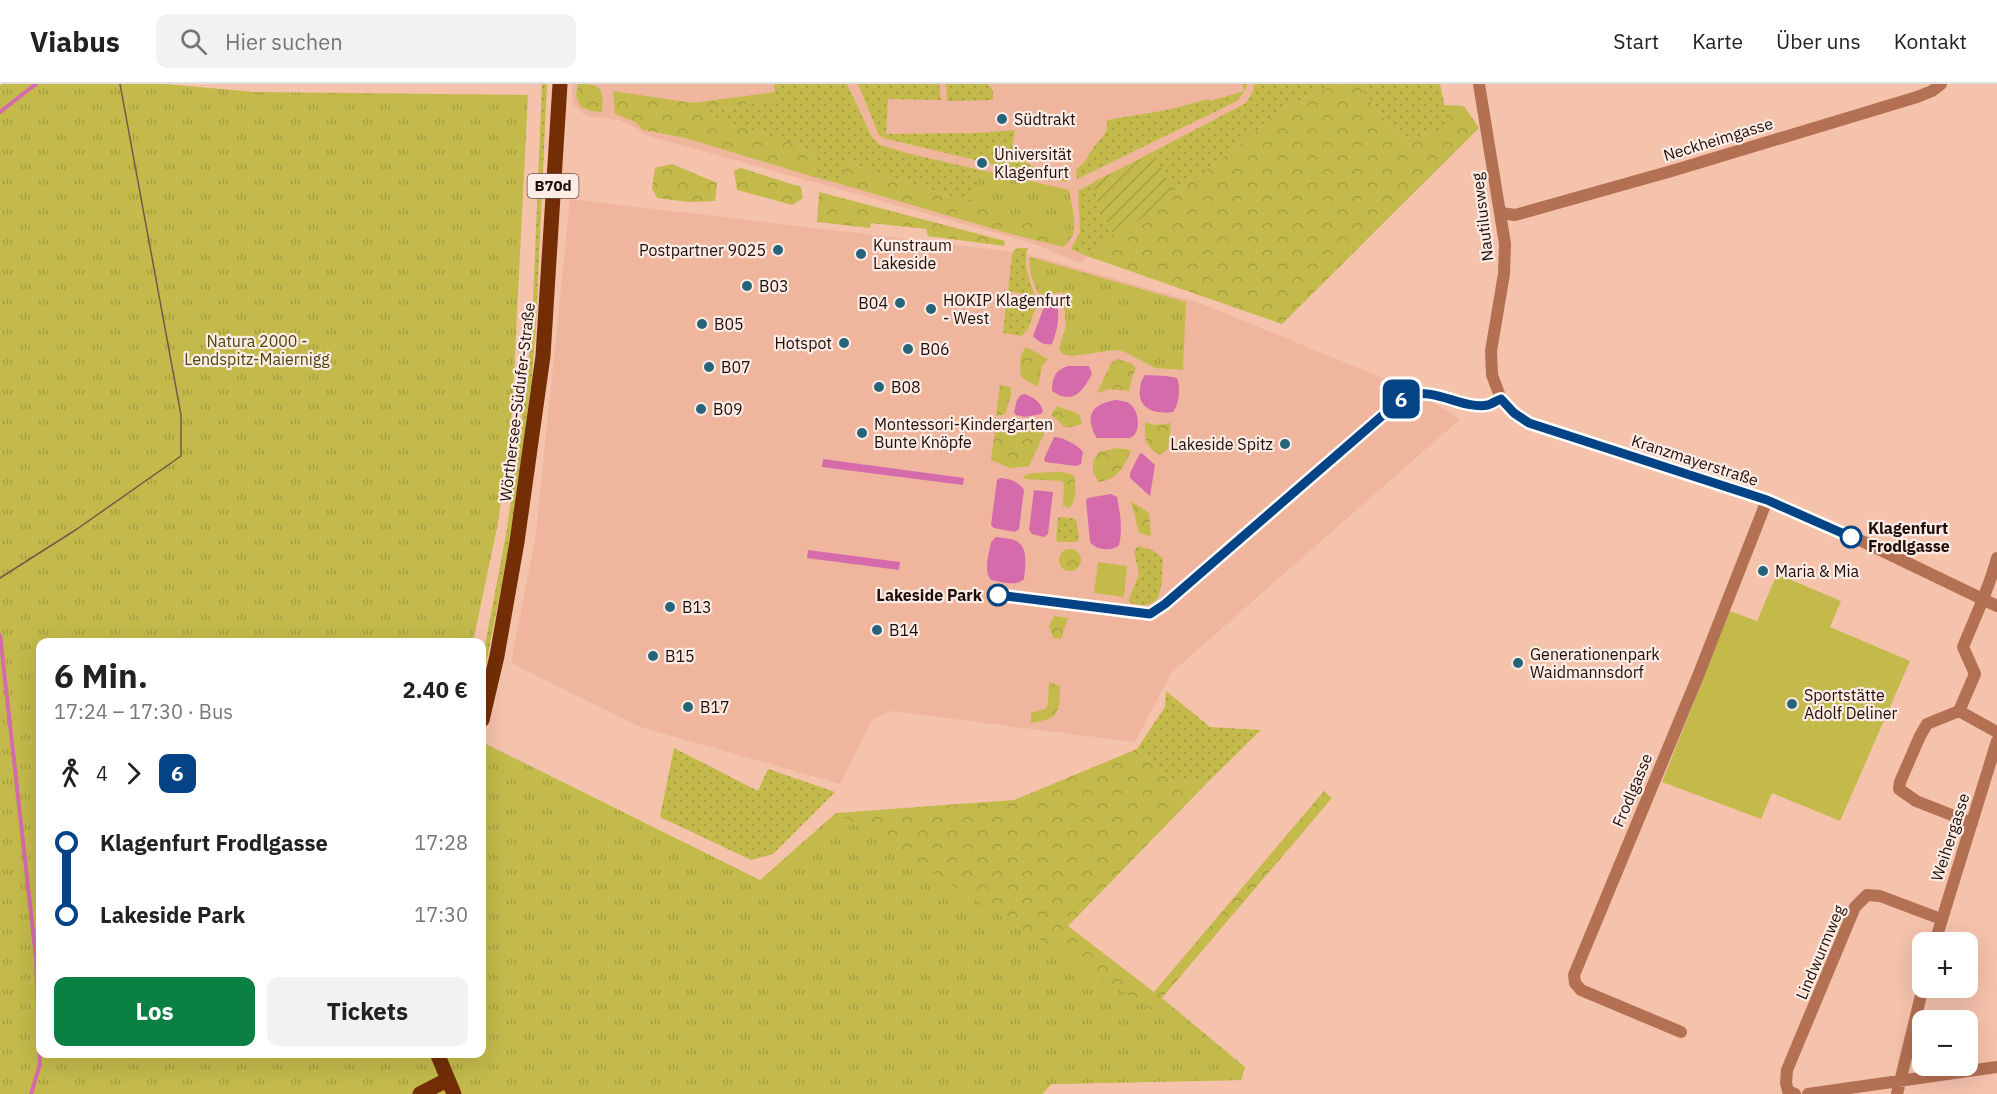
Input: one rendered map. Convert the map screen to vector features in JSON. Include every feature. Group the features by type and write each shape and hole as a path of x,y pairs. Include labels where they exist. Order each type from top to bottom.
{"main road":[{"name":"Wörthersee-Südufer-Straße","path":"486,702 520,522 543,356 560,84"},
{"path":"420,1094 450,1087 439,1058"}],"street":[{"name":"Nautilusweg","path":"1479,84 1505,244 1504,274 1491,351 1494,381"},
{"name":"Neckheimgasse","path":"1501,213 1515,215 1675,170 1917,97 1932,91 1941,84"},
{"name":"Kranzmayerstraße","path":"1494,381 1501,399 1514,413 1529,423 1767,500 1866,543 1997,606"},
{"name":"Frodlgasse","path":"1681,1032 1581,990 1575,983 1574,975 1698,676 1767,500"},
{"path":"1972,823 1916,801 1899,789 1900,782 1927,724 1959,711 1975,675 1963,647 1982,600 1989,589 1997,558"},
{"path":"1959,711 1997,732"},
{"name":"Weihergasse","path":"1938,932 1997,741"},
{"name":"Lindwurmweg","path":"1795,1094 1788,1091 1787,1070 1855,907 1867,895 1880,896 1941,919"},
{"path":"1898,1088 1920,998"},
{"path":"1808,1094 1898,1088 1997,1067"}],"shaded area":[{"name":"Universität Klagenfurt","path":"572,84 1337,84 1291,104 1175,194 1080,263 1032,243 645,135 619,120 589,116 573,104"},
{"path":"570,199 1024,253 1202,304 1415,391 1460,419 1171,673 1135,742 891,711 873,719 840,784 640,727 511,663 536,534"},
{"path":"1052,301 1056,302 1058,323 1052,344 1047,344 1033,336 1044,307"},
{"path":"1068,366 1089,366 1092,374 1076,395 1065,397 1052,391 1052,386 1057,372"},
{"path":"1145,375 1177,378 1179,396 1173,412 1154,411 1145,406 1140,396 1140,389"},
{"path":"1025,394 1038,402 1043,411 1041,414 1025,417 1016,415 1014,412 1017,400"},
{"path":"1117,400 1127,402 1135,409 1138,426 1134,435 1130,438 1097,438 1091,424 1094,409"},
{"path":"1054,437 1066,440 1081,449 1083,452 1081,464 1076,466 1045,462 1044,459"},
{"path":"1140,453 1155,465 1150,496 1130,478 1130,473"},
{"path":"823,459 964,478 963,485 822,467"},
{"path":"1000,478 1017,483 1024,490 1019,529 1015,532 994,528 991,525 997,480"},
{"path":"1034,490 1053,492 1048,534 1044,537 1032,534 1029,530"},
{"path":"1111,494 1117,497 1121,533 1119,545 1112,549 1104,549 1090,542 1086,500"},
{"path":"996,537 1014,540 1023,548 1025,553 1024,579 1013,583 991,580 987,572 988,557 991,542"},
{"path":"808,550 900,562 899,570 807,558"}],"green space":[{"name":"Natura 2000 - Lendspitz-Maiernigg","path":"2,84 166,84 254,92 528,95 512,413 498,523 474,638 36,638 36,1058 486,1058 486,744 760,880 836,813 1245,1067 1241,1080 1051,1084 1042,1094 0,1094 0,86"},
{"path":"542,84 547,84 532,377 512,531 486,664 486,640 507,529 532,325"},
{"path":"578,84 592,85 600,89 602,112 581,107 576,96"},
{"path":"774,84 847,84 872,137 880,145 910,154 1069,190 1074,218 1073,235 1008,213 872,173 849,161 837,183 811,176 816,152 699,112 776,99"},
{"path":"858,84 939,84 941,100 888,99 886,134 979,133 1015,130 1012,146 1016,147 1024,160 1036,167 1066,171 1067,182 883,138 878,133"},
{"path":"946,84 988,84 993,91 993,100 947,101"},
{"path":"1242,84 1247,84 1247,86 1245,91 1237,101 1077,179 1076,170 1104,135 1107,120 1167,110 1209,99 1210,101 1244,91"},
{"path":"1254,84 1337,84 1291,104 1175,194 1087,256 1071,249 1080,232 1078,191 1246,103"},
{"path":"1337,84 1357,84 1400,139 1449,131 1444,105 1464,106 1479,128 1282,324 1087,256 1175,194 1291,104"},
{"path":"1357,84 1440,84 1450,131 1400,139"},
{"path":"613,91 693,103 775,92 776,99 701,112 816,152 811,176 685,138 643,130 635,122 615,114"},
{"path":"1153,153 1175,194 1115,237 1098,203 1093,182"},
{"path":"849,161 872,173 1008,213 1073,235 1064,247 1011,234 837,183"},
{"path":"672,164 717,183 715,201 689,202 657,198 652,188 655,168"},
{"path":"741,168 801,187 803,198 792,205 737,190 734,170"},
{"path":"979,170 1069,190 1074,218 1073,235 971,202"},
{"path":"819,192 1005,241 1004,246 928,236 926,229 871,223 870,228 817,222"},
{"path":"1028,248 1026,266 1035,296 1008,291 1012,255 1014,250"},
{"path":"1030,257 1186,302 1183,370 1155,368 1125,352 1116,350 1072,356 1062,354 1059,348 1066,326 1063,292 1044,295 1038,293 1030,271"},
{"path":"1007,296 1034,300 1037,303 1029,327 1022,336 1003,333"},
{"path":"1026,347 1048,359 1042,366 1038,387 1021,377 1021,357"},
{"path":"1117,359 1131,363 1136,368 1129,391 1109,389 1097,393 1111,363"},
{"path":"1000,385 1011,387 1011,395 1005,414 996,416"},
{"path":"1057,406 1079,414 1082,424 1066,428 1051,415"},
{"path":"1145,422 1155,425 1171,423 1168,449 1159,455 1146,441"},
{"path":"1035,429 1043,431 1044,434 1029,466 1010,468 991,460 995,431"},
{"path":"1116,448 1131,450 1126,462 1116,475 1099,482 1093,473 1093,461 1099,452"},
{"path":"1058,472 1074,476 1075,498 1069,508 1063,506 1064,484 1061,481 1025,479 1023,476 1032,473"},
{"path":"1131,501 1149,513 1151,536 1139,533"},
{"path":"1060,517 1076,520 1079,539 1076,542 1058,542 1056,539"},
{"path":"1138,546 1152,550 1163,558 1161,589 1155,601 1150,604 1142,605 1128,601 1139,575 1134,551"},
{"path":"1070,549 1078,552 1081,560 1078,568 1070,571 1062,568 1059,560 1062,552"},
{"path":"1098,562 1127,566 1124,597 1094,593"},
{"name":"Sportstätte Adolf Deliner","path":"1777,574 1841,601 1830,627 1910,661 1840,821 1772,793 1761,819 1662,782 1730,611 1757,621"},
{"path":"1054,616 1068,618 1061,639 1053,638 1049,626"},
{"path":"1049,682 1060,686 1056,713 1047,719 1031,723 1031,713 1045,709 1048,704"},
{"path":"1166,691 1210,727 1261,730 1208,782 1173,783 1137,749 1165,707"},
{"path":"674,748 758,791 768,769 835,792 773,854 751,860 660,817"},
{"path":"1137,749 1173,783 1208,782 1068,926 1154,992 1324,791 1332,798 1162,998 1245,1067 1241,1080 1051,1084 1042,1094 702,1094 761,881 836,813 1014,800"}],"waterway":[{"path":"0,112 36,84"},
{"path":"0,635 36,958"},
{"path":"31,1094 40,1058"}],"tram line":[{"path":"0,578 77,529 181,456 181,415 120,84"}],"bus line":[{"name":"6","path":"998,595 1150,614 1165,604 1405,396 1413,393 1444,396 1471,404 1488,405 1501,399 1514,413 1529,423 1767,500 1851,537"}],"place":[{"name":"Südtrakt","path":"1002,119"},
{"name":"Universität Klagenfurt","path":"982,163"},
{"name":"Postpartner 9025","path":"778,250"},
{"name":"Kunstraum Lakeside","path":"861,254"},
{"name":"B03","path":"747,286"},
{"name":"B04","path":"900,303"},
{"name":"HOKIP Klagenfurt - West","path":"931,309"},
{"name":"B05","path":"702,324"},
{"name":"Hotspot","path":"844,343"},
{"name":"B06","path":"908,349"},
{"name":"B07","path":"709,367"},
{"name":"B08","path":"879,387"},
{"name":"B09","path":"701,409"},
{"name":"Montessori-Kindergarten Bunte Knöpfe","path":"862,433"},
{"name":"Lakeside Spitz","path":"1285,444"},
{"name":"Klagenfurt Frodlgasse","path":"1851,537"},
{"name":"Maria & Mia","path":"1763,571"},
{"name":"Lakeside Park","path":"998,595"},
{"name":"B13","path":"670,607"},
{"name":"B14","path":"877,630"},
{"name":"B15","path":"653,656"},
{"name":"Generationenpark Waidmannsdorf","path":"1518,663"},
{"name":"Sportstätte Adolf Deliner","path":"1792,704"},
{"name":"B17","path":"688,707"}]}
